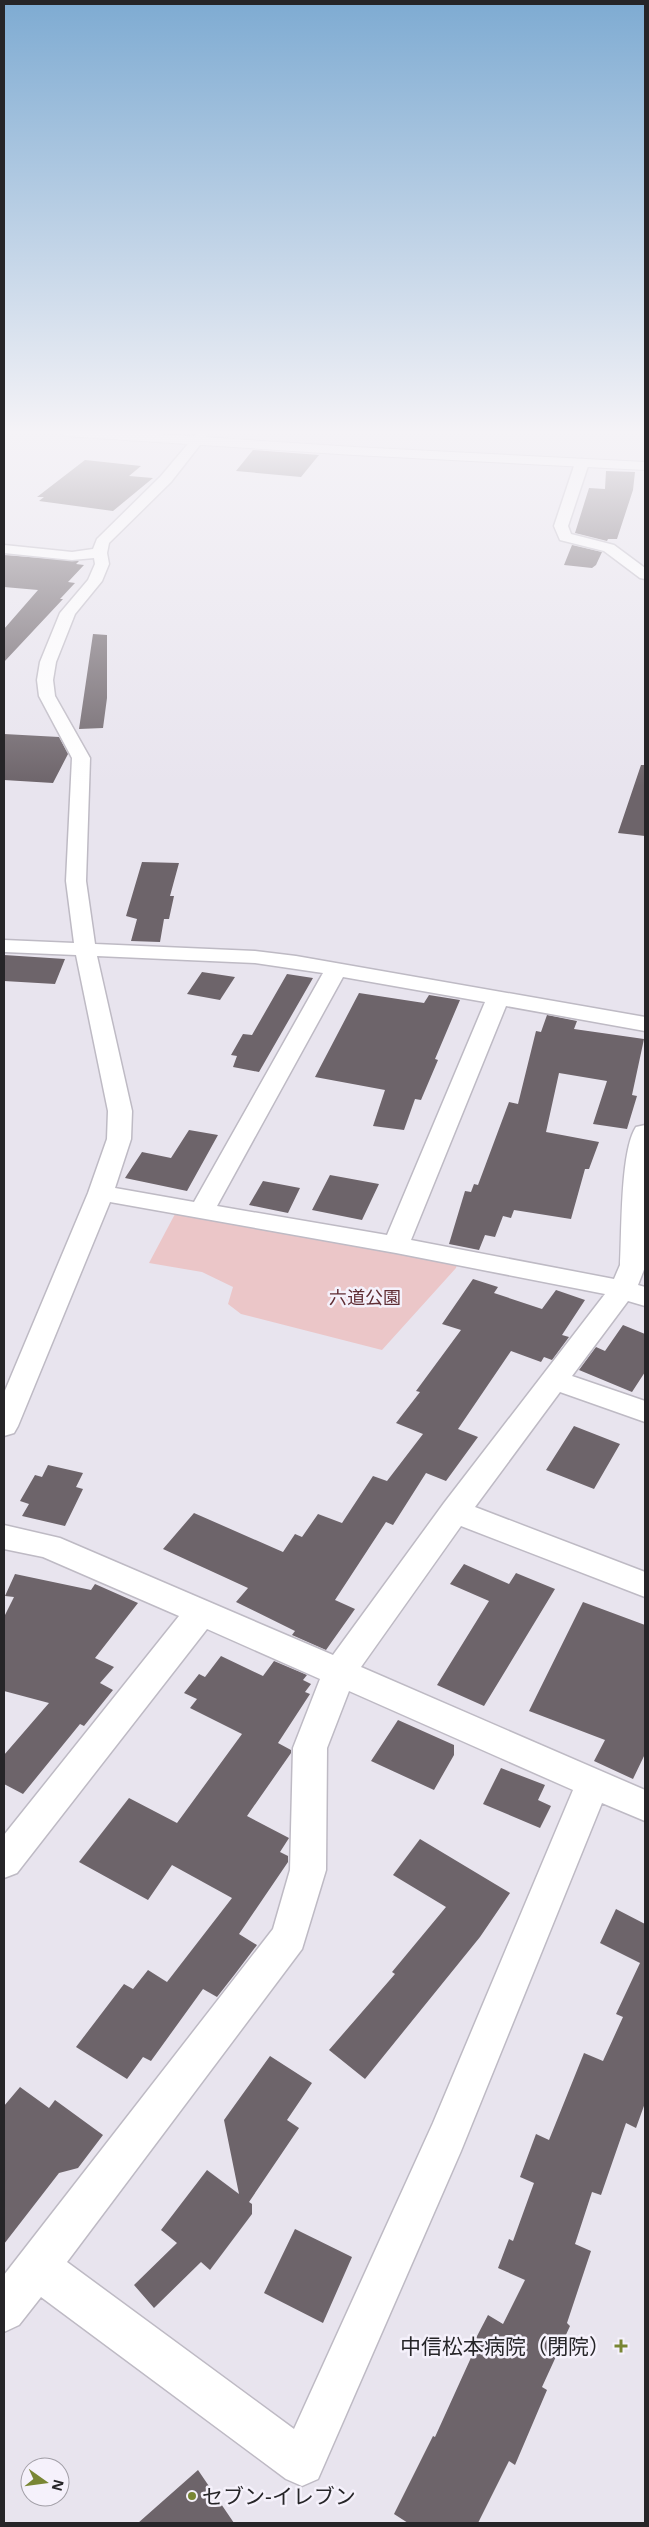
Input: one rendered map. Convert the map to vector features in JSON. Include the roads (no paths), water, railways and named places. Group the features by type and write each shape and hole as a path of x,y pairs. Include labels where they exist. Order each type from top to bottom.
{"street":[{"path":"13,550 72,556 100,553"},
{"path":"4,1426 101,1192 119,1139 120,1111 85,950 76,881 81,758 47,696 45,680 48,662 68,613 95,581 102,564 101,550"},
{"path":"611,550 645,576"},
{"path":"4,946 255,958 336,969 497,1000 645,1024"},
{"path":"202,1210 324,994 336,969"},
{"path":"396,1245 497,1000"},
{"path":"4,2310 289,1937 308,1870 310,1748 340,1671 455,1511 554,1380 634,1293 633,1265 639,1156 645,1132"},
{"path":"101,1192 396,1245 634,1293"},
{"path":"554,1380 645,1412"},
{"path":"455,1511 645,1585"},
{"path":"4,1537 49,1546 340,1671 645,1806"},
{"path":"4,1862 202,1611"},
{"path":"37,2267 302,2463 447,2137 593,1783"}],"place":[{"name":"中信松本病院（閉院）","path":"621,2346"},
{"name":"セブン-イレブン","path":"192,2496"}],"park label":[{"name":"六道公園","path":"365,1297"}]}
